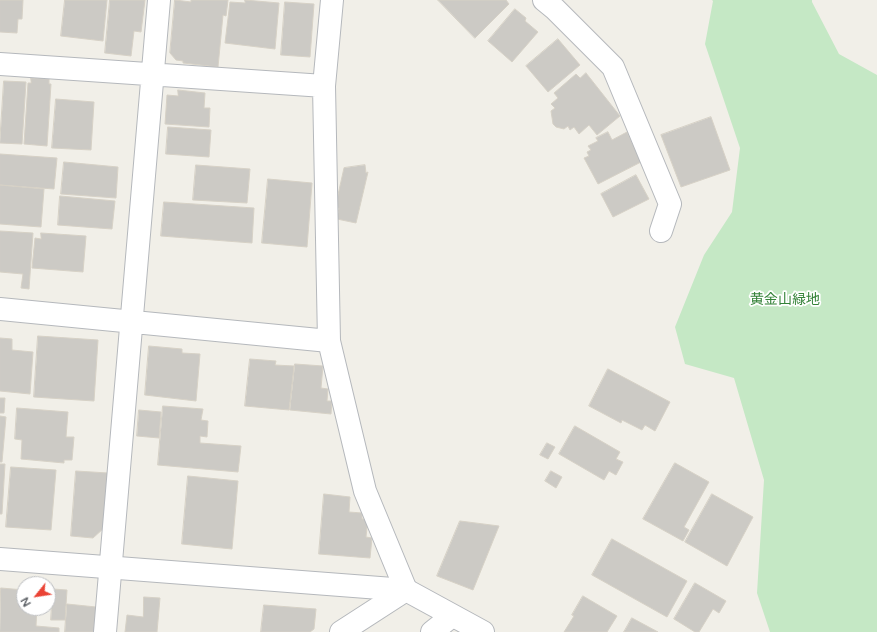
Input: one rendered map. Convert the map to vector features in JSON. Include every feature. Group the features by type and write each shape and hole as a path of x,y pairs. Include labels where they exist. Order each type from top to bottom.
{"street":[{"path":"105,632 159,0"},
{"path":"332,0 324,86 330,341 365,491 406,590"},
{"path":"544,0 555,9 613,67 670,204 661,231"},
{"path":"0,64 324,86"},
{"path":"0,309 330,341"},
{"path":"0,559 406,590 483,632"},
{"path":"341,632 406,590"},
{"path":"432,632 452,616"}],"green space":[{"name":"黄金山緑地","path":"712,0 812,0 839,54 877,75 877,632 770,632 757,593 764,480 734,378 685,364 675,327 704,255 732,212 740,148 705,44"}],"building":[{"path":"0,0 23,0 22,19 18,19 17,33 0,32"},
{"path":"65,0 107,0 103,41 61,36"},
{"path":"110,0 145,0 141,32 134,31 131,56 105,53"},
{"path":"175,0 191,2 191,0 228,0 226,16 223,15 218,67 183,63 183,61 176,60 170,53"},
{"path":"245,0 279,3 275,49 225,43 230,2 245,3"},
{"path":"438,0 506,0 509,4 475,38"},
{"path":"285,2 314,4 310,57 281,55"},
{"path":"515,9 526,18 525,21 538,32 512,62 488,41"},
{"path":"558,39 580,65 548,92 526,66"},
{"path":"586,73 620,116 597,135 589,125 579,134 574,127 570,130 568,126 564,129 556,127 553,124 551,111 555,108 551,104 558,98 554,93 576,74 580,78"},
{"path":"31,78 49,79 49,84 51,84 47,146 24,144 28,83 31,83"},
{"path":"4,81 26,82 22,144 0,143"},
{"path":"178,90 205,93 204,108 210,108 209,127 165,124 167,95 178,96"},
{"path":"56,99 94,102 91,150 52,148"},
{"path":"711,117 730,170 681,187 661,135"},
{"path":"168,127 211,130 209,157 166,154"},
{"path":"608,132 612,140 627,132 641,162 598,184 584,158 589,156 587,152 591,150 588,146 598,141 596,138"},
{"path":"0,154 57,158 54,189 0,185"},
{"path":"64,162 118,167 116,198 61,194"},
{"path":"196,165 250,169 247,203 193,200"},
{"path":"365,165 366,173 368,172 356,223 337,219 339,208 335,208 344,168"},
{"path":"636,175 649,199 613,217 601,194"},
{"path":"268,179 312,183 307,247 262,243"},
{"path":"0,185 44,189 41,227 0,224"},
{"path":"60,196 115,201 112,229 58,225"},
{"path":"164,202 254,208 252,243 161,236"},
{"path":"0,231 33,233 29,289 21,288 23,274 0,272"},
{"path":"41,233 86,236 83,272 32,268 35,238 41,239"},
{"path":"38,336 98,340 94,401 34,397"},
{"path":"0,338 12,339 12,350 33,352 30,394 0,391"},
{"path":"149,346 182,349 182,353 200,354 196,401 145,395"},
{"path":"250,359 276,361 275,365 294,366 289,410 245,406"},
{"path":"295,364 323,366 321,388 328,389 327,401 332,401 331,414 290,410"},
{"path":"608,369 670,402 655,431 645,425 642,430 622,420 621,423 589,406"},
{"path":"0,398 5,398 4,413 0,413"},
{"path":"163,406 203,409 201,420 208,421 207,437 200,436 200,443 241,446 238,472 158,465"},
{"path":"17,408 68,412 66,437 74,437 72,460 64,460 64,463 21,459 22,440 15,439"},
{"path":"139,410 161,412 159,438 137,436"},
{"path":"0,416 6,417 2,462 0,462"},
{"path":"575,426 620,452 616,459 623,462 616,475 609,471 604,480 559,454"},
{"path":"547,443 555,447 548,459 540,455"},
{"path":"675,463 709,482 684,527 689,530 683,541 643,519"},
{"path":"0,464 5,464 2,514 0,514"},
{"path":"11,467 56,470 51,530 6,527"},
{"path":"76,471 108,473 104,528 93,538 71,536"},
{"path":"551,471 562,477 556,488 545,481"},
{"path":"188,476 238,481 232,549 182,544"},
{"path":"324,494 350,497 349,512 362,513 362,519 368,519 366,537 372,538 370,558 319,554"},
{"path":"712,494 753,517 727,566 685,542"},
{"path":"460,521 499,526 473,590 437,576"},
{"path":"612,539 687,581 667,617 592,575"},
{"path":"695,583 726,601 719,613 713,609 699,632 695,632 674,619"},
{"path":"1,588 16,589 16,616 37,616 36,626 59,628 59,632 0,632"},
{"path":"56,589 67,590 65,620 51,620 51,616 56,616"},
{"path":"583,596 617,616 607,632 564,632 574,616 572,615"},
{"path":"144,597 160,598 157,632 125,632 127,615 143,617"},
{"path":"67,604 96,607 94,627 98,628 97,632 65,632"},
{"path":"264,605 316,609 314,629 310,632 261,632"},
{"path":"632,618 658,632 624,632"}]}
